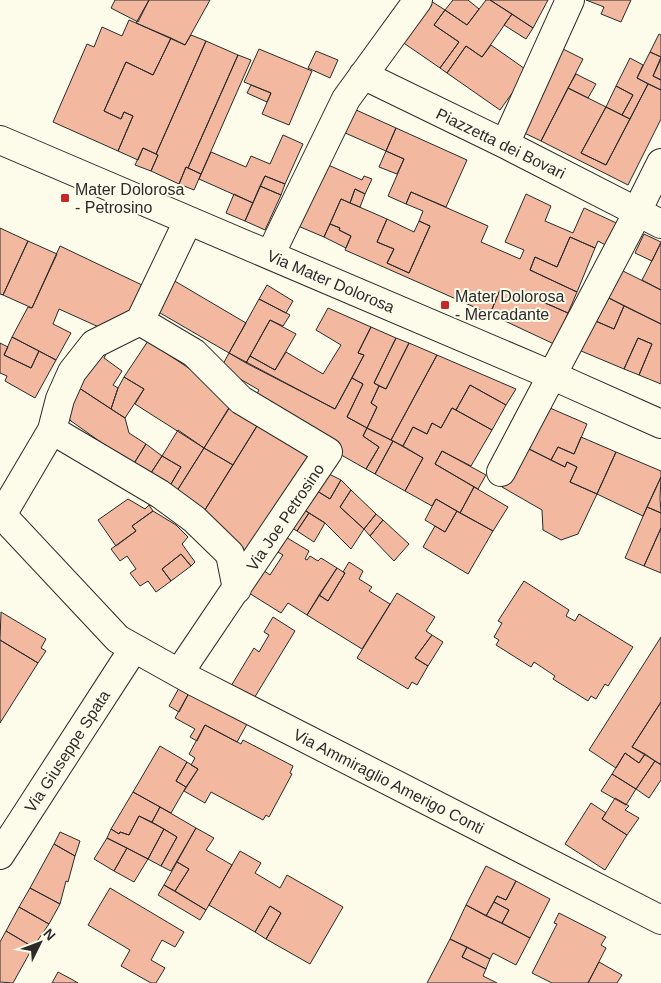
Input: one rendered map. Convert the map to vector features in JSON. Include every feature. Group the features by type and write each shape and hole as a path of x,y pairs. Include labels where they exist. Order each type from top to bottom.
{"street":[{"path":"270,255 346,99 418,0"},
{"path":"505,144 570,0"},
{"name":"Piazzetta dei Bovari","path":"363,75 505,144 650,218"},
{"name":"Via Mater Dolorosa","path":"0,140 188,222 551,375 661,424"},
{"path":"501,472 551,375 650,218 644,197 661,163"},
{"path":"1,514 52,430 60,399 72,372 94,344 140,321 188,222"},
{"name":"Via Joe Petrosino","path":"140,321 194,353 241,400 328,452 179,673"},
{"path":"52,430 160,494 194,519 230,554 237,589"},
{"name":"Via Ammiraglio Amerigo Conti","path":"1,514 126,643 179,673 661,920"},
{"name":"Via Giuseppe Spata","path":"0,855 126,643"}],"building":[{"path":"115,0 149,0 138,22 111,8"},
{"path":"149,0 210,0 185,45 136,23"},
{"path":"453,0 468,0 479,9 467,25 445,10"},
{"path":"486,0 490,0 512,14 482,57 466,46 447,73 440,68 459,42 434,25 445,10 467,25"},
{"path":"490,0 548,0 533,28"},
{"path":"586,0 631,0 621,22 601,14 604,7"},
{"path":"431,1 445,10 434,25 459,42 440,68 395,37"},
{"path":"512,14 533,28 526,39 504,25"},
{"path":"129,20 171,38 153,75 126,62 104,111 121,119 124,112 133,116 118,151 53,122 87,44 94,47 102,27 122,36"},
{"path":"659,34 661,35 661,57 650,52"},
{"path":"191,35 206,41 156,154 143,148 138,160 118,151 133,116 124,112 121,119 104,111 126,62 153,75 171,38 185,45"},
{"path":"206,41 238,55 188,168 186,167 179,184 151,171 158,155 156,154"},
{"path":"491,45 528,71 500,110 447,73 466,46 482,57"},
{"path":"557,46 583,59 541,141 516,129"},
{"path":"259,49 312,71 289,125 262,114 271,93 244,82"},
{"path":"316,51 338,60 330,78 308,68"},
{"path":"650,52 661,57 653,76 661,80 661,90 637,78"},
{"path":"238,55 251,60 201,174 188,168"},
{"path":"630,58 643,65 637,78 648,84 630,119 622,115 633,95 616,86"},
{"path":"661,59 661,80 653,76"},
{"path":"576,74 596,84 588,98 568,88"},
{"path":"648,84 661,90 661,119 628,185 541,141 568,88 606,107 581,153 606,165"},
{"path":"251,85 271,93 267,102 247,93"},
{"path":"616,86 633,95 622,115 606,107"},
{"path":"606,107 630,119 606,165 581,153"},
{"path":"354,109 396,128 386,151 343,132"},
{"path":"396,128 467,160 446,207 411,192 406,204 388,196 404,159 386,151"},
{"path":"283,135 303,144 285,184 265,176 253,203 199,179 211,152 246,167 251,156 270,164"},
{"path":"143,148 158,155 151,171 135,165"},
{"path":"386,151 404,159 397,174 379,167"},
{"path":"326,164 362,180 364,176 372,179 365,194 355,189 350,203 341,199 324,237 298,226"},
{"path":"186,167 201,174 194,190 179,184"},
{"path":"265,176 285,184 281,195 260,186"},
{"path":"260,186 281,195 265,230 245,221"},
{"path":"355,189 365,194 360,207 350,203"},
{"path":"411,192 488,226 481,242 520,259 524,250 505,242 526,194 551,206 545,221 573,233 584,208 625,227 613,249 598,241 595,248 570,237 557,267 535,257 530,270 577,292 568,313 520,292 518,297 500,290 490,314 345,250 351,236 330,224 341,199 387,219 377,242 394,249 387,263 409,273 430,226 419,221 423,211 406,204"},
{"path":"234,194 253,203 245,221 226,213"},
{"path":"387,219 414,232 419,221 430,226 409,273 387,263 394,249 377,242"},
{"path":"330,224 351,236 346,248 324,237"},
{"path":"0,228 28,241 3,295 0,294"},
{"path":"644,234 661,242 652,261 635,253"},
{"path":"570,237 595,248 577,292 530,270 535,257 557,267"},
{"path":"28,241 57,254 32,308 3,295"},
{"path":"661,243 661,290 642,280"},
{"path":"60,246 142,285 126,321 101,328 59,309 53,324 71,333 56,360 12,337 28,307 32,308"},
{"path":"621,270 661,290 661,324 605,296"},
{"path":"173,280 246,323 229,353 155,310"},
{"path":"267,285 293,301 286,313 259,299"},
{"path":"500,290 518,297 520,292 568,313 554,344 490,314"},
{"path":"605,296 624,306 614,329 591,319"},
{"path":"259,299 290,315 283,326 270,320 246,363 229,353"},
{"path":"624,306 661,324 661,384 639,375 652,344 638,338 624,369 574,348 591,319 614,329"},
{"path":"328,308 371,327 358,353 364,355 335,409 246,363 250,356 275,370 286,352 323,374 341,345 316,330"},
{"path":"270,320 296,334 275,370 250,356"},
{"path":"371,327 396,338 374,383 379,386 371,403 377,407 367,428 347,417 363,384 352,378 364,355 358,353"},
{"path":"12,337 39,351 31,368 4,355"},
{"path":"396,338 409,343 386,389 374,383"},
{"path":"638,338 652,344 639,375 624,369"},
{"path":"148,341 235,399 204,448 135,404 144,389 124,377"},
{"path":"0,343 8,347 4,355 31,368 39,351 56,360 35,398 5,381 7,376 0,373"},
{"path":"409,343 437,355 391,440 367,428 377,407 371,403 379,386 386,389"},
{"path":"91,351 106,354 104,358 122,371 113,385 118,388 111,409 70,382"},
{"path":"229,353 335,409 352,378 363,384 347,417 367,428 363,436 379,447 366,469 251,404 259,390 221,368"},
{"path":"437,355 516,389 506,405 470,385 456,410 452,408 441,428 432,423 427,434 413,427 403,446 391,440"},
{"path":"124,377 144,389 125,418 111,409"},
{"path":"70,382 125,418 129,433 146,444 133,465 71,421 62,408"},
{"path":"470,385 506,405 492,430 456,410"},
{"path":"543,405 587,424 574,454 558,447 551,460 523,446"},
{"path":"230,406 262,418 233,465 204,448"},
{"path":"452,408 492,430 471,466 442,451 435,464 474,487 460,513 436,499 432,506 405,491 423,458 403,446 413,427 427,434 432,423 441,428"},
{"path":"260,421 310,455 240,558 203,513"},
{"path":"367,428 393,441 375,474 366,469 379,447 363,436"},
{"path":"178,430 204,448 175,494 168,489 181,467 162,456"},
{"path":"581,437 616,452 597,494 570,482 577,467 567,462 565,467 551,460 558,447 574,454"},
{"path":"393,441 423,458 405,491 375,474"},
{"path":"146,444 162,456 149,476 133,465"},
{"path":"523,446 565,467 567,462 577,467 570,482 597,494 578,534 561,540 543,530 542,510 502,487"},
{"path":"204,448 233,465 203,513 175,494"},
{"path":"442,451 486,475 478,489 435,464"},
{"path":"616,452 661,471 661,477 643,516 597,494"},
{"path":"162,456 181,467 168,489 149,476"},
{"path":"319,469 341,480 330,499 309,486"},
{"path":"661,477 660,498 661,513 647,507"},
{"path":"341,480 351,490 340,507 364,529 351,549 325,523 298,506 309,486 330,499"},
{"path":"474,487 508,507 493,531 460,513"},
{"path":"351,490 376,514 364,529 340,507"},
{"path":"128,499 145,509 149,505 153,511 132,526 136,531 116,546 98,520"},
{"path":"436,499 457,511 445,532 425,520"},
{"path":"298,506 309,513 297,531 287,525"},
{"path":"647,507 661,513 661,528 644,566 625,558"},
{"path":"153,511 176,525 188,537 182,544 195,562 191,566 181,554 162,569 171,581 156,592 148,581 140,586 130,573 136,569 127,556 120,561 111,549 136,531 132,526"},
{"path":"457,511 493,531 468,574 423,547 435,526 445,532"},
{"path":"309,513 325,523 314,542 297,531"},
{"path":"376,514 383,520 370,536 364,529"},
{"path":"383,520 409,544 394,561 370,536"},
{"path":"661,528 661,573 644,566"},
{"path":"284,536 309,551 305,559 307,560 310,556 318,561 321,558 337,568 307,615 288,603 281,613 249,593 263,570 270,575 283,555 276,551"},
{"path":"181,554 191,566 171,581 162,569"},
{"path":"349,562 363,571 359,579 372,587 369,591 390,604 362,649 307,615 319,595 328,601 345,573 343,572"},
{"path":"337,568 345,573 328,601 319,595"},
{"path":"524,581 569,610 566,616 575,621 579,614 633,647 608,686 605,684 596,699 591,696 588,701 553,679 555,676 534,662 531,667 496,645 499,640 494,637 502,623 498,621"},
{"path":"397,593 435,617 426,631 432,635 415,658 428,666 417,685 412,682 408,689 357,658"},
{"path":"1,612 46,639 41,648 46,651 38,663 0,640"},
{"path":"273,617 295,631 253,700 231,686 254,648 259,652 269,635 264,632"},
{"path":"432,635 443,642 428,666 415,658"},
{"path":"661,637 661,702 632,747 645,754 639,763 625,753 616,768 589,750"},
{"path":"0,640 38,663 0,723"},
{"path":"179,688 189,693 179,712 169,706"},
{"path":"189,693 247,724 237,742 205,725 197,741 190,737 195,729 175,718"},
{"path":"661,702 661,763 660,764 632,747"},
{"path":"205,725 241,744 243,740 293,766 290,773 292,774 269,817 266,815 263,820 211,792 205,803 184,791 198,769 191,765 195,758 189,754"},
{"path":"160,746 187,762 176,781 186,787 171,813 133,792"},
{"path":"625,753 639,763 645,754 655,761 636,789 612,774"},
{"path":"655,761 661,765 661,780 649,798 636,789"},
{"path":"187,762 198,769 186,787 176,781"},
{"path":"612,774 636,789 626,805 601,791"},
{"path":"133,792 160,807 152,822 139,816 129,835 120,832 119,834 111,829"},
{"path":"615,798 629,806 625,810 639,818 627,835 602,819"},
{"path":"591,803 606,813 602,819 627,835 605,870 565,844"},
{"path":"160,807 196,828 171,871 161,866 177,837 152,822"},
{"path":"139,816 164,829 148,859 107,838 111,829 119,834 120,832 129,835"},
{"path":"196,828 214,838 206,850 232,865 206,910 175,891 189,869 177,862"},
{"path":"164,829 177,837 161,866 148,859"},
{"path":"60,832 80,841 75,856 54,844"},
{"path":"107,838 127,848 114,871 94,859"},
{"path":"54,844 75,856 60,904 30,888"},
{"path":"127,848 148,859 134,882 114,871"},
{"path":"240,851 261,863 255,873 280,888 287,875 343,907 310,964 266,939 281,913 270,906 255,932 209,905"},
{"path":"177,862 189,869 175,891 164,885"},
{"path":"486,866 516,881 506,900 497,896 486,916 466,905"},
{"path":"516,881 550,899 530,938 502,923 509,910 494,902 497,896 506,900"},
{"path":"164,885 206,910 200,920 158,895"},
{"path":"30,888 60,904 49,924 19,907"},
{"path":"110,888 184,932 175,947 162,940 151,960 165,968 156,983 151,983 121,966 130,950 88,925"},
{"path":"494,902 509,910 502,923 486,916"},
{"path":"466,905 530,938 516,965 493,953 490,959 450,939"},
{"path":"270,906 281,913 266,939 255,932"},
{"path":"19,907 49,924 33,947 6,931"},
{"path":"559,913 606,937 601,945 606,948 588,983 552,983 532,973 557,924 554,923"},
{"path":"6,931 33,947 13,983 0,982 0,942"},
{"path":"450,939 467,947 462,957 486,969 483,976 497,983 427,983"},
{"path":"467,947 490,959 486,969 462,957"},
{"path":"599,962 622,975 617,983 588,983"},
{"path":"58,972 73,980 78,983 52,983"}],"place":[{"name":"Mater Dolorosa - Petrosino","path":"65,198"},
{"name":"Mater Dolorosa - Mercadante","path":"445,305"}]}
